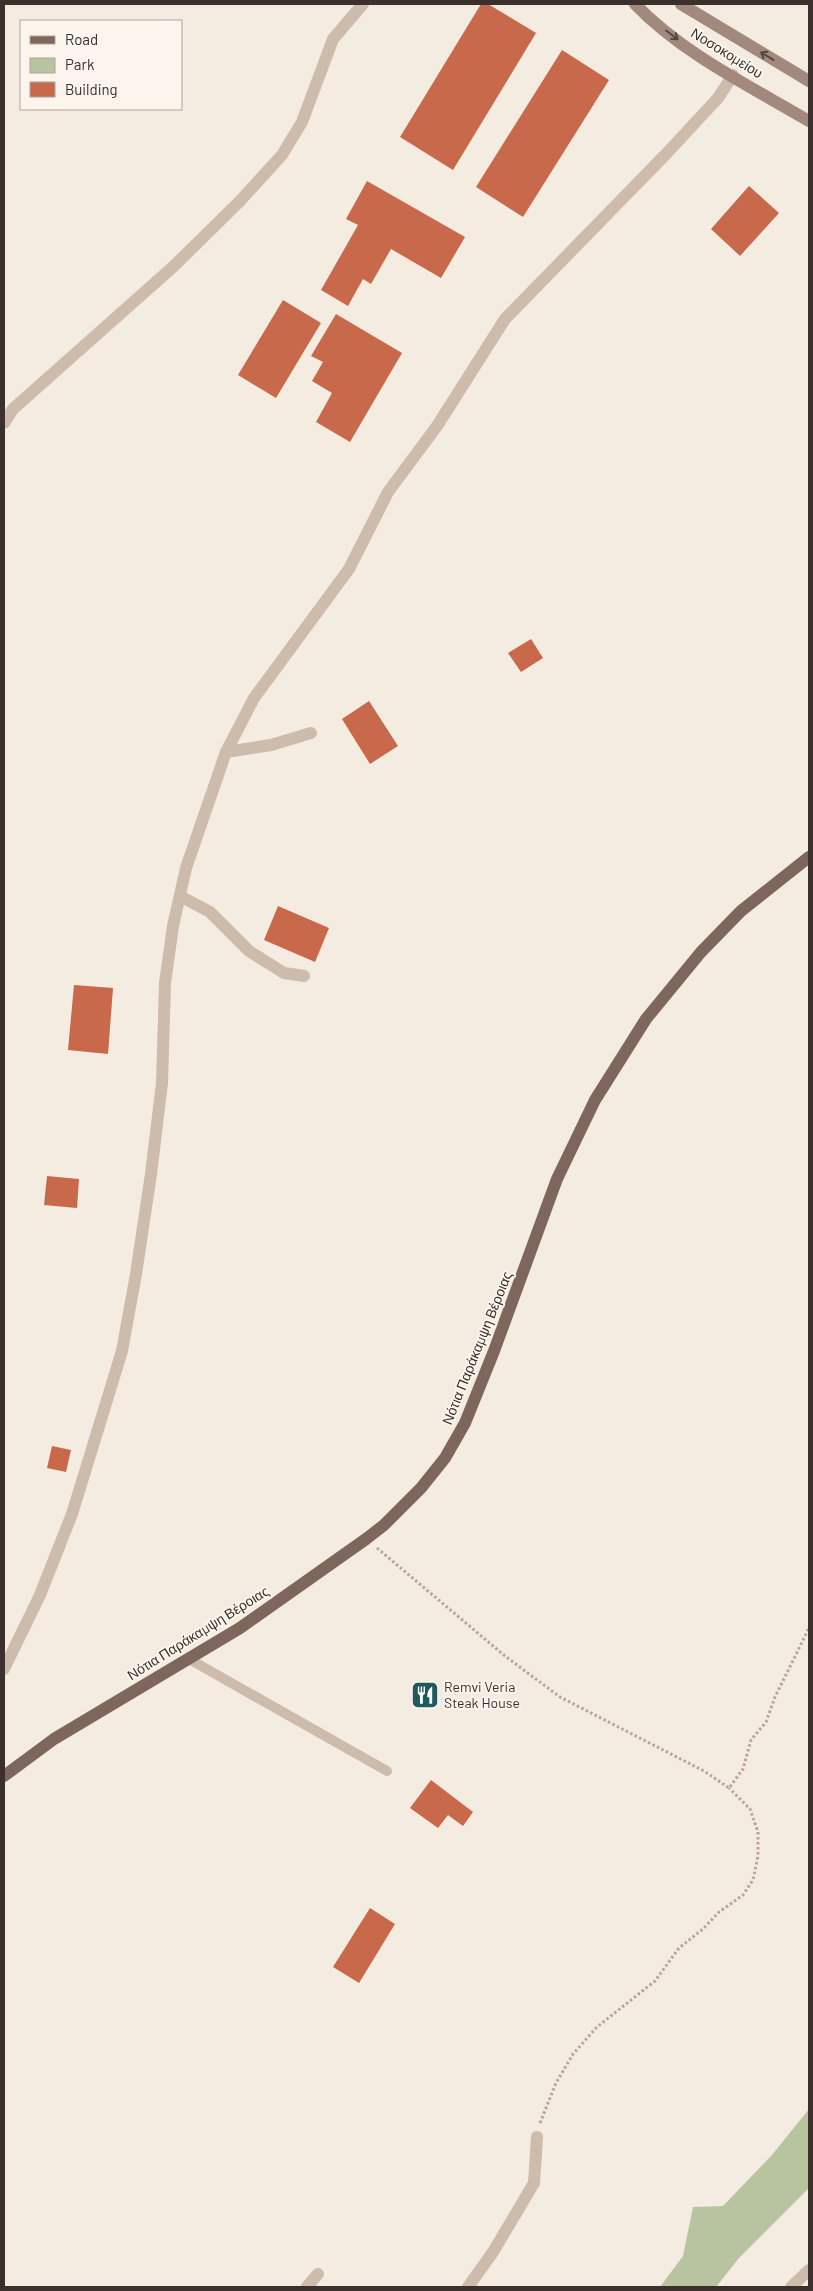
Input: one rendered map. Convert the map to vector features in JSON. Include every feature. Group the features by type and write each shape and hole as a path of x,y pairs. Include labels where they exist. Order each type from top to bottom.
{"main road":[{"name":"Νότια Παράκαμψη Βέροιας","path":"4,1776 54,1739 240,1628 366,1539 384,1525 421,1488 445,1458 465,1423 494,1351 557,1179 595,1100 646,1019 701,952 741,911 809,857"}],"street":[{"path":"4,423 13,409 174,266 240,201 282,156 302,122 333,39 363,4"},
{"name":"Νοσοκομείου","path":"635,4 647,16 693,51 809,121"},
{"name":"Νοσοκομείου","path":"681,4 809,81"},
{"path":"4,1669 40,1595 72,1514 122,1351 151,1174 162,1083 165,983 173,926 186,868 226,752 254,698 349,569 388,492 437,426 505,319 680,139 718,98 733,75"},
{"path":"226,752 271,745 311,733"},
{"path":"180,896 210,912 249,951 284,973 304,976"},
{"path":"468,2287 493,2252 534,2183 537,2137"},
{"path":"791,2287 809,2270"},
{"path":"307,2287 318,2274"}],"lane":[{"path":"189,1659 387,1771"}],"path":[{"path":"366,1539 506,1656 560,1697 704,1771 729,1788 750,1809 758,1832 758,1856 754,1880 743,1895 719,1912 703,1929 679,1948 655,1981 597,2027 573,2054 556,2082 541,2117 537,2137"},
{"path":"729,1788 743,1769 751,1740 766,1722 775,1697 809,1628"}],"green space":[{"path":"809,2109 809,2188 739,2258 716,2287 660,2287 683,2256 693,2207 723,2206 772,2155"}],"building":[{"path":"481,4 488,4 536,33 453,170 400,137"},
{"path":"562,50 609,80 523,217 476,187"},
{"path":"367,181 465,237 441,278 391,249 371,284 363,279 348,306 321,290 358,225 346,219"},
{"path":"749,186 779,213 740,256 711,229"},
{"path":"283,300 321,323 276,398 238,375"},
{"path":"336,314 402,353 350,442 316,422 332,393 312,381 323,362 311,356"},
{"path":"531,639 543,658 521,672 508,653"},
{"path":"369,701 398,746 370,764 342,719"},
{"path":"278,906 329,928 315,962 264,940"},
{"path":"74,985 113,988 108,1054 68,1050"},
{"path":"47,1176 79,1179 77,1208 44,1205"},
{"path":"52,1446 71,1450 66,1472 47,1468"},
{"path":"431,1780 473,1812 463,1826 448,1815 438,1828 410,1808"},
{"path":"370,1908 395,1924 359,1983 333,1967"}],"place":[{"name":"Remvi Veria Steak House","path":"425,1695"}]}
